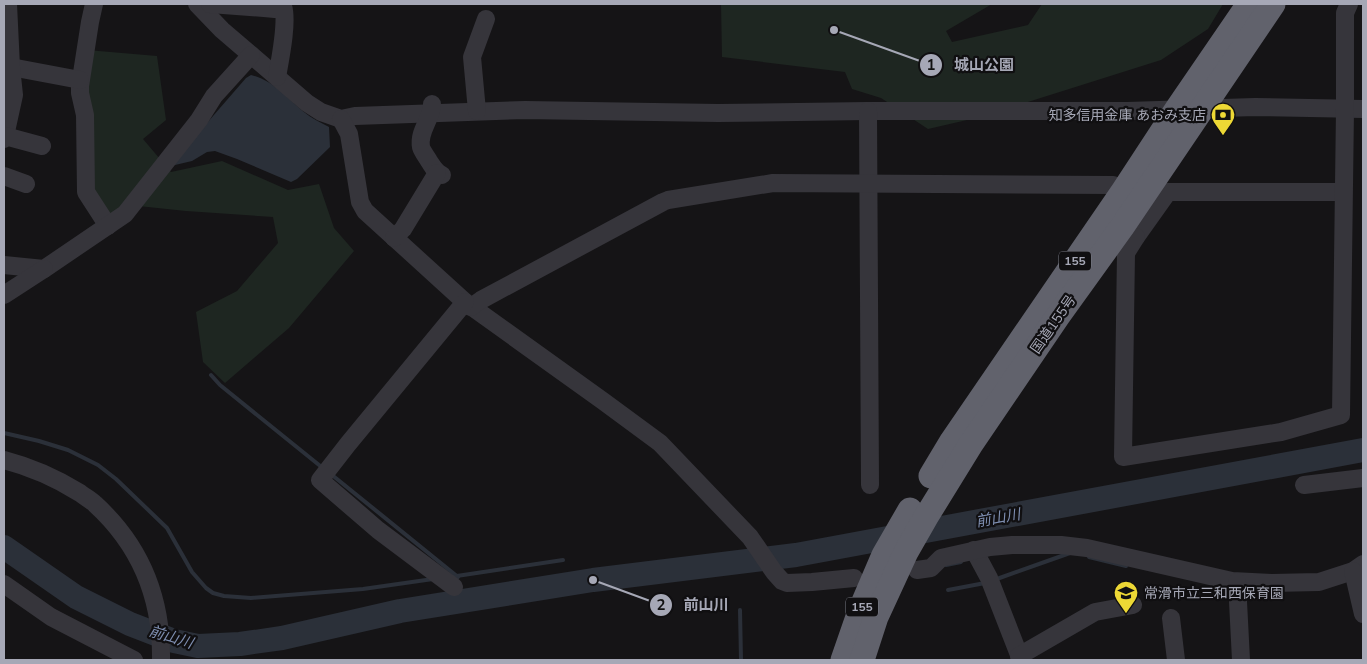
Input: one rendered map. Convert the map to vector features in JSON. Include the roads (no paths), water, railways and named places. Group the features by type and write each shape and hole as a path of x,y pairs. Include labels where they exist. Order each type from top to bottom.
{"highway":[{"name":"国道155号","path":"862,660 876,617 902,559 915,518 952,441 1249,4"},
{"name":"国道155号","path":"915,518 971,444 1058,316 1129,232 1203,108 1273,4"},
{"name":"国道155号","path":"843,660 860,610 902,559"}],"street":[{"path":"8,4 14,95 4,138 42,146"},
{"path":"94,4 80,80 80,93 85,115 86,192 108,226"},
{"path":"1343,192 1168,192 1129,232 1126,253 1123,457 1281,432 1340,415 1342,368 1345,13 1349,4"},
{"path":"203,5 222,30 314,108 341,119 432,108 477,111 718,113 1117,111 1255,107 1363,109"},
{"path":"203,5 275,9 284,5 284,26 277,77"},
{"path":"477,111 472,57 486,19"},
{"path":"4,295 125,214 199,120 214,96 251,55"},
{"path":"11,67 80,80"},
{"path":"394,238 403,228 439,174 421,148 421,137 432,108"},
{"path":"868,112 870,484"},
{"path":"341,119 349,134 360,202 365,211 468,305 660,443 750,537 782,581 812,582 854,578"},
{"path":"4,176 26,184"},
{"path":"454,587 378,530 320,480 348,444 468,305 663,202 772,183 1113,185 1124,190"},
{"path":"4,264 44,269"},
{"path":"4,460 46,473 95,503 133,549 154,596 159,619 161,660"},
{"path":"1304,485 1363,478"},
{"path":"902,559 931,568 941,558 974,550 1012,545 1062,546 1087,548 1237,582 1272,584 1319,582 1358,568 1363,614"},
{"path":"974,550 989,578 1020,658 1095,612 1133,604"},
{"path":"1237,582 1241,660"},
{"path":"4,584 51,617 134,660"},
{"path":"1170,618 1176,660"}],"waterway":[{"path":"211,375 220,385 324,469"},
{"path":"4,433 68,450 98,465 116,479 167,528 192,572 213,593 224,596 251,598 363,589 433,579"},
{"name":"前山川","path":"4,547 76,597 130,624 174,641 198,646 240,644 282,638 400,611 593,580 796,555 1363,450"},
{"path":"332,475 458,577"},
{"path":"994,580 1070,553"},
{"path":"1089,557 1126,566"},
{"path":"450,577 563,560"},
{"path":"946,565 961,562"},
{"path":"948,590 985,583"},
{"path":"740,610 741,660"}],"place":[{"name":"城山公園","path":"834,30"},
{"name":"知多信用金庫 あおみ支店","path":"1223,136"},
{"name":"前山川","path":"593,580"},
{"name":"常滑市立三和西保育園","path":"1126,614"}]}
